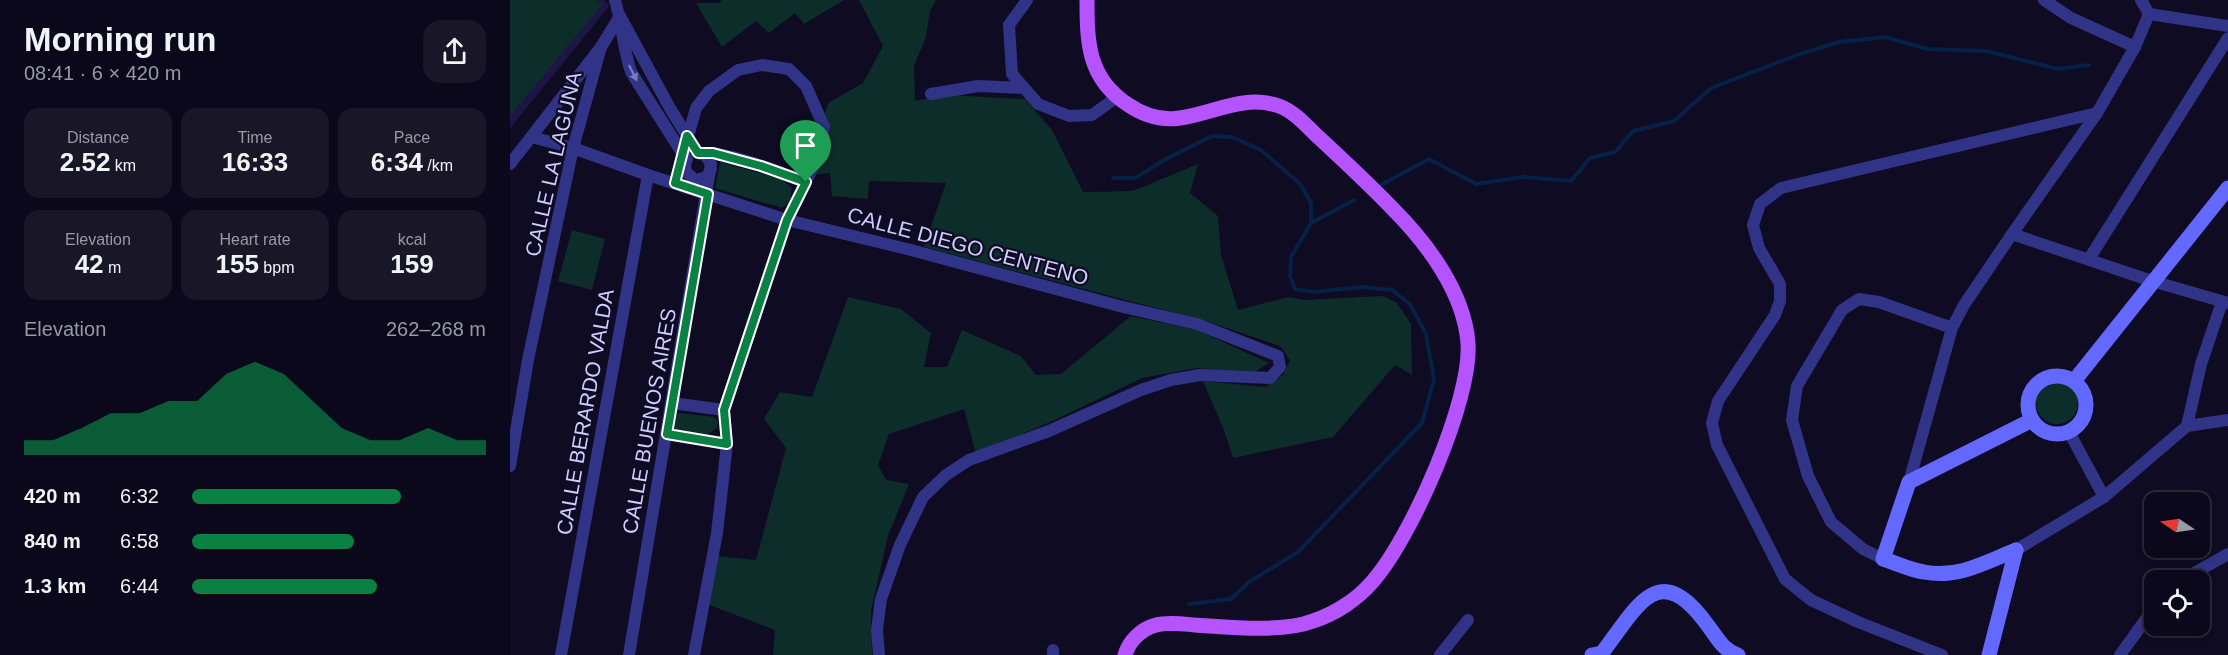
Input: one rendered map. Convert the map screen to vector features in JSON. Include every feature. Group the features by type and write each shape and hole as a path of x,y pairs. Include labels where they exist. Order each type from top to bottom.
{"main road":[{"path":"1087,0 1087,36 1092,59 1102,81 1117,97 1138,112 1160,118 1178,118 1240,103 1262,102 1282,107 1338,154 1394,210 1434,255 1458,302 1468,343 1465,383 1440,459 1401,539 1373,581 1342,608 1311,622 1274,627 1158,624 1137,634 1127,647 1125,655"}],"street":[{"path":"615,0 620,16 626,58 631,72 685,156"},
{"path":"1028,0 1009,25 1012,74 1038,104 1068,116 1092,115 1117,97"},
{"path":"2044,0 2071,18 2135,47"},
{"path":"2141,0 2149,14"},
{"path":"1883,559 1909,482 1952,328 1964,305 2097,113 2135,47 2149,14"},
{"path":"2149,14 2228,26"},
{"path":"510,164 601,47 620,16"},
{"path":"620,16 670,110 700,154 710,160 710,173 703,179 691,178"},
{"path":"2089,258 2228,38"},
{"name":"CALLE LA LAGUNA","path":"510,466 528,360 573,148 601,47"},
{"path":"694,655 717,533 727,444 724,410 787,220 819,155 824,127 806,86 789,69 762,65 738,70 709,91 696,108 687,136 685,168 691,178 708,194"},
{"path":"931,94 978,86 1024,88"},
{"path":"1942,655 1858,622 1811,600 1785,579 1717,445 1712,423 1718,401 1774,315 1780,301 1780,284 1760,249 1753,225 1760,204 1781,188 2097,113"},
{"name":"CALLE DIEGO CENTENO","path":"532,137 573,148 787,220 1197,324 1278,356 1280,367 1270,378 1200,375 1171,380 969,460 946,475 923,497 900,545 881,599 877,630 879,655"},
{"path":"685,156 713,153 761,166 806,182"},
{"path":"675,183 685,156"},
{"name":"CALLE BUENOS AIRES","path":"629,655 711,169"},
{"name":"CALLE BERARDO VALDA","path":"561,655 648,175"},
{"path":"2074,381 2228,188"},
{"path":"2012,234 2225,303 2201,364 2187,426"},
{"path":"1952,328 1879,302 1859,299 1842,310 1797,386 1792,420 1812,485 1831,522 1863,549 1883,559 1924,572 1950,574 1970,569 2016,550 2104,497 2187,426 2228,420"},
{"path":"2055,376 2074,381 2086,398 2084,418 2078,426 2070,432 2053,434 2037,427 2028,411 2028,401 2037,384 2046,378 2055,376"},
{"path":"672,403 724,410"},
{"path":"1909,482 2032,420"},
{"path":"2070,432 2104,497"},
{"path":"667,434 727,444"},
{"path":"1989,655 2016,550"},
{"path":"2200,570 2228,554"},
{"path":"1598,654 1643,600 1658,591 1669,591 1694,605 1727,651 1738,655"},
{"path":"1440,655 1468,620"},
{"path":"2120,655 2144,622"}],"green space":[{"path":"510,0 603,0 609,6 510,128"},
{"path":"722,0 844,0 804,24 795,13 769,33 756,21 722,47 696,3 719,3"},
{"path":"859,0 936,0 930,11 926,37 914,66 915,101 948,95 1025,99 1052,130 1083,192 1133,191 1198,164 1190,193 1218,216 1221,255 1238,310 1289,297 1304,300 1383,296 1397,303 1411,324 1412,375 1395,365 1333,437 1233,458 1203,381 1265,387 1283,375 1290,360 1280,346 1206,321 924,247 946,183 869,181 868,199 832,196 830,173 807,175 828,103 863,83 883,46"},
{"path":"720,162 781,179 791,187 790,199 782,208 715,188"},
{"path":"572,230 605,239 592,290 558,281"},
{"path":"848,297 901,309 931,333 924,367 947,367 962,330 1021,356 1036,375 1061,374 1131,316 1197,330 1269,363 1251,374 1197,368 1142,378 1059,418 976,454 964,409 889,434 878,465 886,480 909,484 888,536 871,611 872,655 773,655 775,630 707,604 717,556 756,560 786,448 764,419 780,392 812,397"},
{"path":"2057,382 2072,388 2078,403 2072,418 2057,424 2042,418 2036,403 2042,388"},
{"path":"679,413 714,417 718,421 717,428 708,434 676,430 672,423 674,417"}],"building":[{"path":"596,0 603,0 609,6 510,128 510,116 602,5"}],"waterway":[{"path":"1377,187 1429,159 1476,184 1523,177 1571,181 1590,158 1615,152 1633,131 1674,121 1711,88 1800,54 1839,42 1885,37 1927,49 1986,51 2058,69 2089,65"},
{"path":"1113,178 1135,178 1166,159 1212,136 1232,137 1261,150 1300,184 1311,203 1311,223"},
{"path":"1189,604 1231,599 1249,582 1298,552 1422,423 1434,379 1426,334 1410,304 1392,290 1362,287 1314,292 1295,289 1290,276 1291,257 1311,223 1354,200"}],"route":[{"path":"687,136 698,153 713,153 761,166 806,182 787,220 724,410 727,444 667,434 708,194 675,183 687,136"}]}
